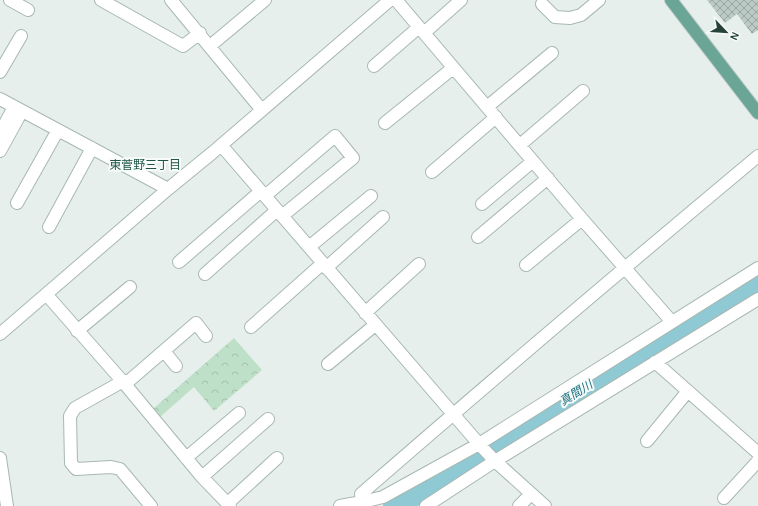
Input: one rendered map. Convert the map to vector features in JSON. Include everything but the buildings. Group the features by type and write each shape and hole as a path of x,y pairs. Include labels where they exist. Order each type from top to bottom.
{"main road":[{"path":"671,0 758,114"}],"street":[{"path":"10,0 28,10"},
{"path":"101,0 183,46 200,33"},
{"path":"171,0 200,33 262,110"},
{"path":"210,46 265,0"},
{"path":"0,334 390,0"},
{"path":"396,0 582,219 672,322"},
{"path":"374,66 461,0"},
{"path":"542,4 555,16 570,18 581,16 599,0"},
{"path":"0,72 21,36"},
{"path":"487,107 552,53"},
{"path":"386,123 453,68"},
{"path":"520,145 583,91"},
{"path":"0,99 168,189"},
{"path":"0,133 18,109"},
{"path":"0,151 18,109"},
{"path":"432,172 496,117"},
{"path":"17,203 58,130"},
{"path":"179,262 335,136 353,158 280,213 205,274"},
{"path":"222,145 494,461 545,506"},
{"path":"50,228 92,148"},
{"path":"367,503 361,494 452,414 758,156"},
{"path":"482,204 533,161"},
{"path":"478,237 548,178"},
{"path":"309,247 371,196"},
{"path":"251,327 383,217"},
{"path":"526,265 582,219"},
{"path":"366,313 419,264"},
{"path":"340,506 367,503 383,497 479,444 758,268"},
{"path":"77,330 130,287"},
{"path":"46,294 124,382 202,477 229,505 277,458"},
{"path":"426,506 494,461 758,298"},
{"path":"151,506 120,470 111,467 76,469 70,463 70,416 74,408 118,384 130,380 196,323 206,336"},
{"path":"328,364 376,325"},
{"path":"164,351 176,366"},
{"path":"655,362 755,446"},
{"path":"647,441 688,391"},
{"path":"186,458 239,412"},
{"path":"202,477 268,418"},
{"path":"0,458 7,506"},
{"path":"724,498 758,461"},
{"path":"519,506 531,494"}],"green space":[{"path":"234,338 262,370 214,411 194,387 160,417 153,409"}],"waterway":[{"name":"真間川","path":"395,506 758,280"}],"district":[{"name":"東菅野三丁目","path":"145,165"}]}
